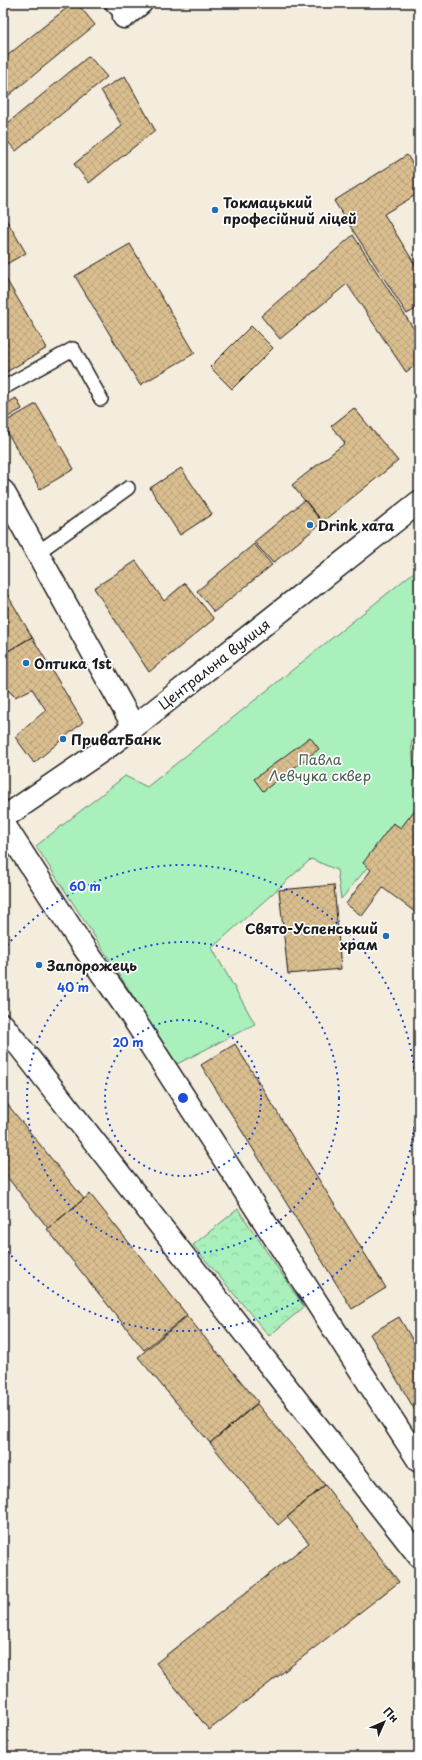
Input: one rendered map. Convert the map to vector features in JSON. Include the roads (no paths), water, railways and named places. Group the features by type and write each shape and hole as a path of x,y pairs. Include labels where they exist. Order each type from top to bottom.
{"street":[{"path":"118,10 141,3"},
{"path":"3,491 9,515 37,553 134,727"},
{"name":"Центральна вулиця","path":"3,818 134,727 419,502"},
{"path":"3,823 58,908 131,1015 337,1335 402,1432 419,1461"},
{"path":"3,1025 419,1556"}],"lane":[{"path":"3,388 73,349 101,399"},
{"path":"37,553 128,488"}],"place":[{"name":"Токмацький професійний ліцей","path":"215,210"},
{"name":"Drink хата","path":"310,525"},
{"name":"Оптика 1st","path":"26,663"},
{"name":"ПриватБанк","path":"63,739"},
{"name":"Свято-Успенський храм","path":"386,936"},
{"name":"Запорожець","path":"39,965"}],"park label":[{"name":"Павла Левчука сквер","path":"320,768"}]}
